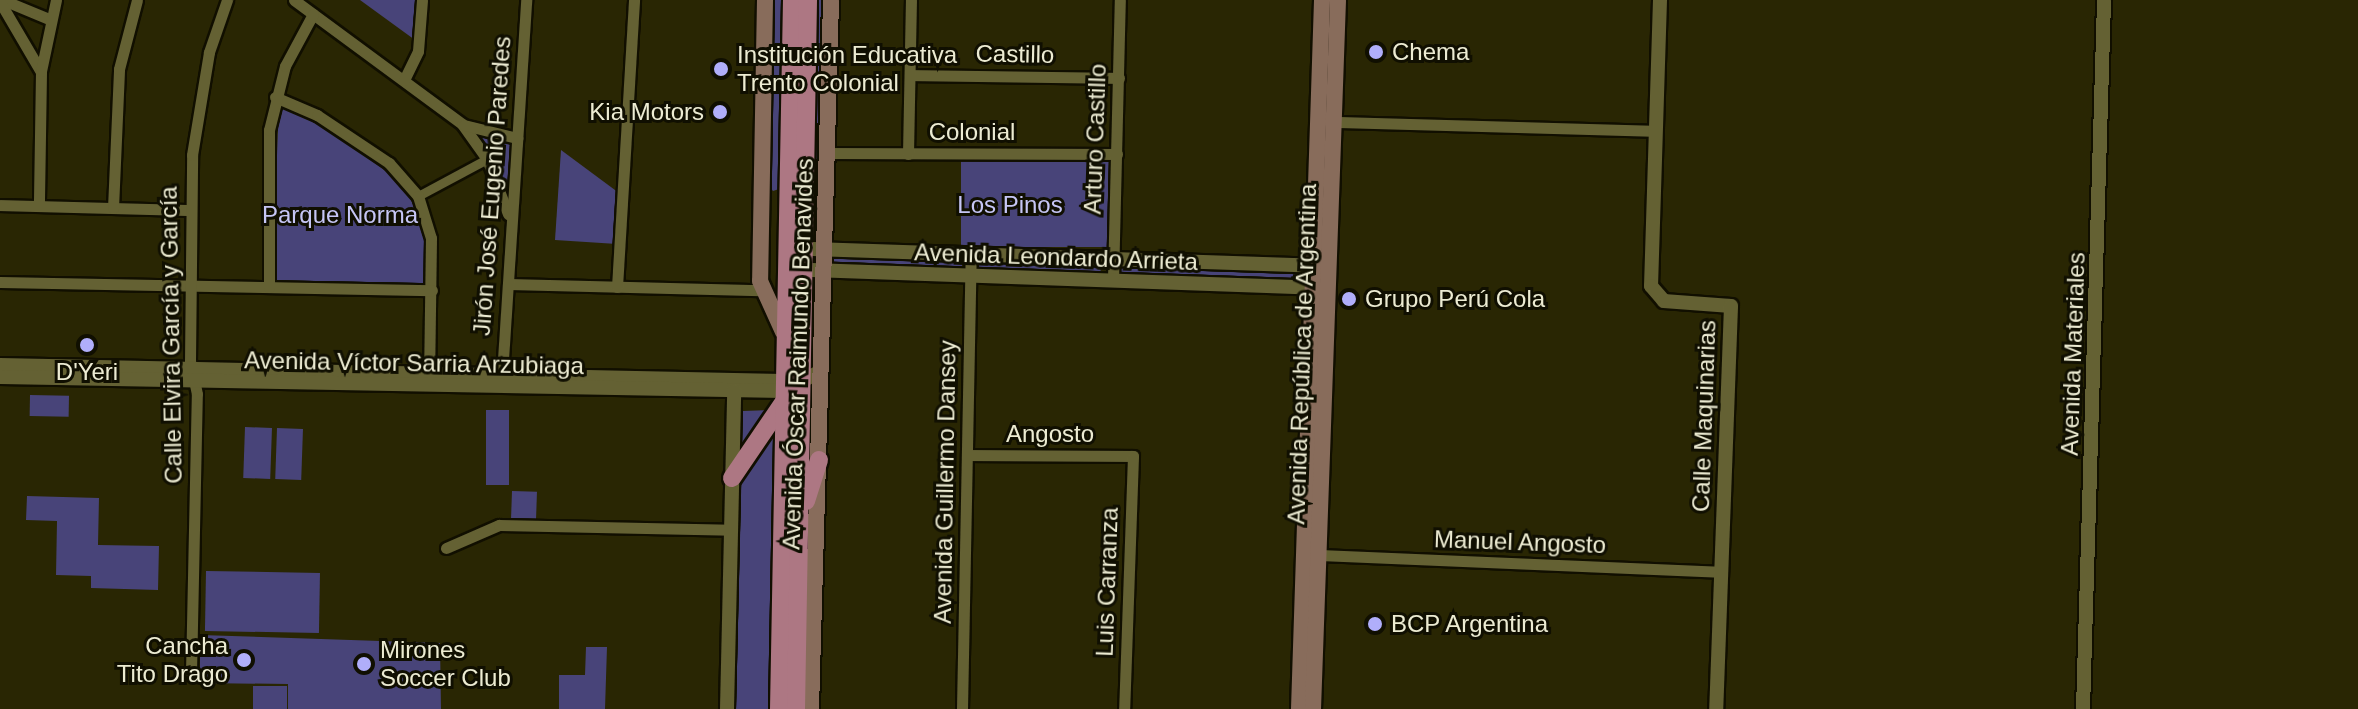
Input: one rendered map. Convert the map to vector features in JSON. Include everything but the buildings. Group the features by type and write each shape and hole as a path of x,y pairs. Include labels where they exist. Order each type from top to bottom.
{"main road":[{"name":"Avenida Óscar Raimundo Benavides","path":"765,0 761,290 783,332"},
{"name":"Avenida Óscar Raimundo Benavides","path":"792,0 794,248"},
{"name":"Avenida Óscar Raimundo Benavides","path":"779,709 787,390 808,0"},
{"name":"Avenida Óscar Raimundo Benavides","path":"811,709 831,0"},
{"name":"Avenida República de Argentina","path":"1322,0 1322,266"},
{"name":"Avenida República de Argentina","path":"1299,709 1322,266 1335,122 1338,0"},
{"name":"Avenida Óscar Raimundo Benavides","path":"793,269 783,332 800,519 796,709"},
{"name":"Avenida República de Argentina","path":"1313,709 1319,555 1321,288"},
{"path":"732,478 787,390"},
{"path":"800,519 819,460"}],"street":[{"path":"39,206 41,72 49,19 56,0"},
{"path":"113,208 119,69 137,0"},
{"name":"Calle Elvira García y García","path":"191,673 194,375 191,210 198,102 227,0"},
{"path":"294,0 462,124 487,159 512,226"},
{"path":"404,80 418,51 422,0"},
{"name":"Jirón José Eugenio Paredes","path":"502,375 526,0"},
{"path":"617,287 634,0"},
{"path":"908,154 911,0"},
{"name":"Arturo Castillo","path":"1113,279 1120,0"},
{"name":"Calle Maquinarias","path":"1660,0 1651,286 1664,301 1731,306 1716,709"},
{"name":"Avenida Materiales","path":"2083,709 2104,0"},
{"path":"2,1 49,19"},
{"path":"2,1 41,72"},
{"path":"269,287 267,165 275,97 291,52 313,14"},
{"name":"Castillo","path":"910,75 1119,78"},
{"path":"275,97 317,115 389,163 418,196 431,238 429,379"},
{"path":"1335,122 1655,131"},
{"path":"462,124 517,138"},
{"name":"Colonial","path":"827,153 1117,154"},
{"path":"418,196 487,159"},
{"path":"0,205 191,210"},
{"name":"Avenida Leondardo Arrieta","path":"794,248 1322,266"},
{"name":"Avenida Guillermo Dansey","path":"962,709 971,255"},
{"name":"Avenida Leondardo Arrieta","path":"793,269 1321,288"},
{"path":"0,282 432,290"},
{"path":"508,284 761,290"},
{"name":"Avenida Víctor Sarria Arzubiaga","path":"0,365 194,375"},
{"path":"787,390 821,371"},
{"name":"Avenida Víctor Sarria Arzubiaga","path":"0,377 194,375 787,390"},
{"name":"Avenida Víctor Sarria Arzubiaga","path":"429,379 502,375 787,390"},
{"path":"727,709 734,391"},
{"name":"Angosto","path":"967,455 1133,456"},
{"name":"Luis Carranza","path":"1124,709 1133,456"},
{"path":"446,548 499,525 731,530"},
{"name":"Manuel Angosto","path":"1319,555 1720,572"}],"green space":[{"path":"360,0 417,0 415,40"},
{"path":"770,0 785,0 779,189 773,191 768,185"},
{"path":"816,0 825,0 821,213 814,214"},
{"name":"Parque Norma","path":"279,104 329,130 405,185 427,239 427,284 272,282"},
{"path":"477,133 512,143 509,205 496,162"},
{"path":"561,150 619,193 617,244 555,240"},
{"name":"Los Pinos","path":"961,161 1109,161 1109,247 961,247"},
{"path":"834,257 962,260 962,268 961,272 833,265"},
{"path":"979,261 1099,264 1101,272 979,272"},
{"path":"1119,264 1307,270 1309,281 1122,277"},
{"path":"30,395 69,396 69,417 30,416"},
{"path":"486,410 509,410 509,485 486,485"},
{"path":"767,410 776,420 771,709 736,709 743,411"},
{"path":"245,427 272,428 270,479 243,478"},
{"path":"277,428 303,429 301,480 275,479"},
{"path":"512,491 537,492 536,522 511,521"},
{"path":"27,496 99,498 98,545 159,546 158,590 91,588 91,576 56,575 57,521 26,520"},
{"path":"206,571 320,573 319,633 205,631"},
{"name":"Mirones Soccer Club","path":"200,635 440,643 441,709 288,709 288,684 200,683"},
{"path":"586,647 607,647 605,709 559,709 559,675 585,675"},
{"path":"253,686 287,686 287,709 253,709"}],"place":[{"name":"Chema","path":"1376,52"},
{"name":"Institución Educativa Trento Colonial","path":"721,69"},
{"name":"Kia Motors","path":"720,112"},
{"name":"Grupo Perú Cola","path":"1349,299"},
{"name":"D'Yeri","path":"87,345"},
{"name":"BCP Argentina","path":"1375,624"},
{"name":"Cancha Tito Drago","path":"244,660"},
{"name":"Mirones Soccer Club","path":"364,664"}]}
